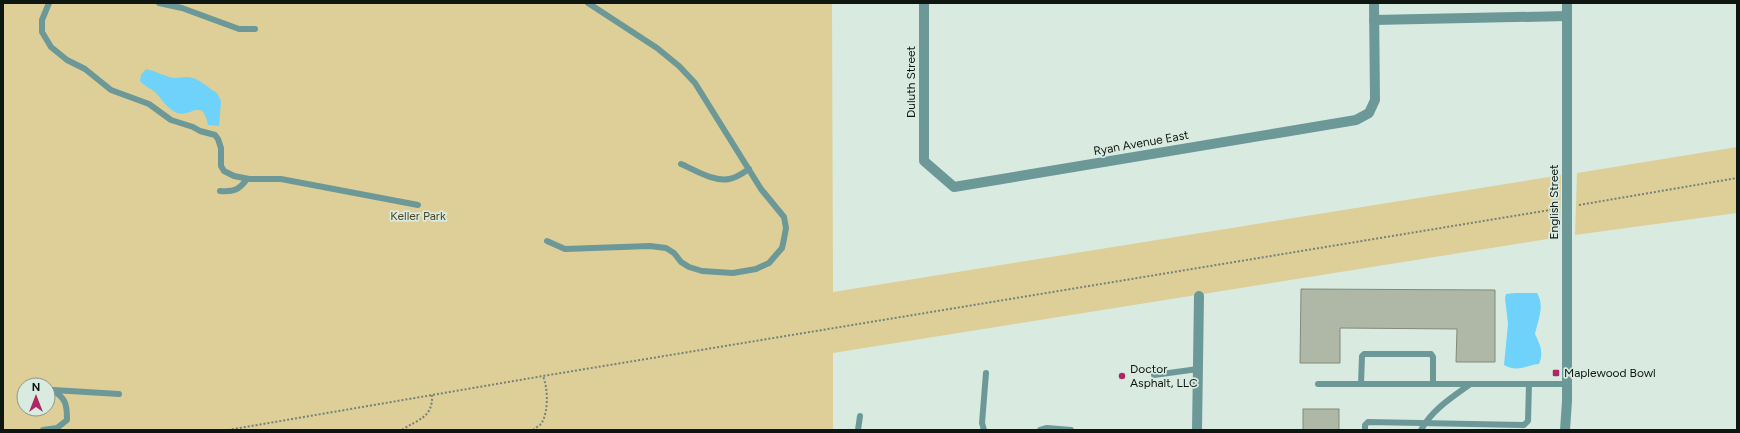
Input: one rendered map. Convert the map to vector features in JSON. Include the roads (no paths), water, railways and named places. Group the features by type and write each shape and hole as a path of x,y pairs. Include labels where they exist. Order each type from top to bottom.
{"street":[{"name":"Duluth Street","path":"924,3 924,162"},
{"path":"1374,3 1374,20 1567,16"},
{"name":"English Street","path":"1565,430 1567,401 1567,3"},
{"name":"Ryan Avenue East","path":"924,162 954,187 1356,120 1369,113 1375,100 1374,20"},
{"path":"1196,430 1199,296"},
{"name":"English Street","path":"1567,401 1570,430"}],"lane":[{"path":"49,3 42,20 42,32 51,47 67,60 85,68 111,90 149,104 171,120 215,135 221,148 221,166 224,171 234,176 247,179 281,178 418,205"},
{"path":"159,3 182,8 239,29 255,29"},
{"path":"547,241 565,249 650,246 666,248 674,253 681,262 689,267 702,272 733,274 756,269 768,263 782,248 786,228 784,217 769,200 695,83 679,66 657,48 588,3"},
{"path":"681,164 720,179 736,177 749,169"},
{"path":"220,191 229,192 241,187 247,179"},
{"path":"1361,384 1362,356 1364,354 1431,354 1433,357 1433,384"},
{"path":"1154,375 1198,369"},
{"path":"984,430 982,423 986,373"},
{"path":"1318,384 1567,384"},
{"path":"1421,430 1425,423 1440,407 1469,384"},
{"path":"1365,430 1365,425 1368,422 1527,424 1529,384"},
{"path":"56,390 120,394"},
{"path":"43,430 57,428 67,420 67,405 62,396 56,393"},
{"path":"858,430 860,416"},
{"path":"1040,430 1047,428 1071,430"}],"water":[{"path":"146,69 174,78 193,78 217,93 221,101 219,126 208,125 202,111 195,110 180,114 172,110 155,92 140,81 141,75"},
{"path":"1537,293 1541,308 1535,334 1541,349 1539,364 1522,368 1514,368 1504,365 1508,324 1505,298 1506,294"}],"place":[{"name":"Maplewood Bowl","path":"1556,373"},
{"name":"Doctor Asphalt, LLC","path":"1122,376"}],"park label":[{"name":"Keller Park","path":"418,216"}]}
